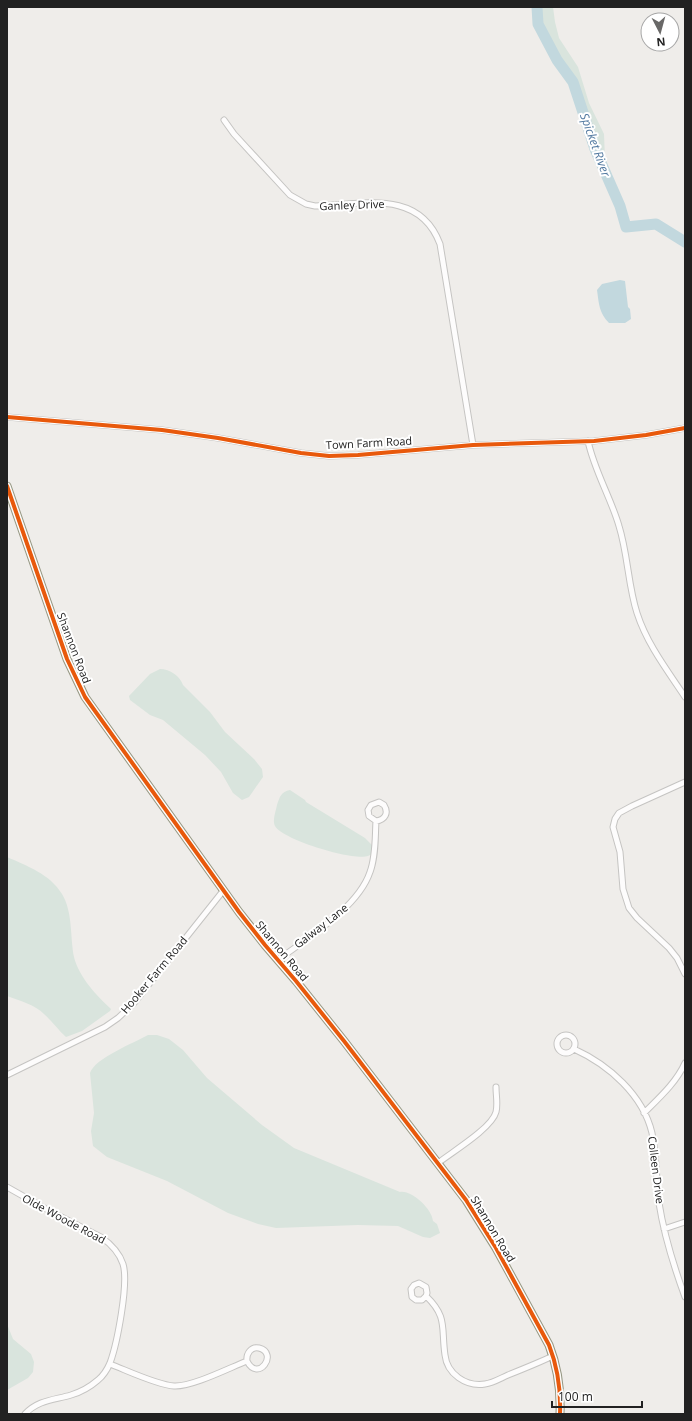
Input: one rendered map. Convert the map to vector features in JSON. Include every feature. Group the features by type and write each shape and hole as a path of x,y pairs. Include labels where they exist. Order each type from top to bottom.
{"street":[{"name":"Ganley Drive","path":"224,120 234,134 282,188 296,199 306,204 315,206 374,203 395,204 420,216 430,225 437,237 443,258 473,445"},
{"name":"Town Farm Road","path":"7,417 162,430 218,438 301,454 329,456 473,445 588,441 685,428"},
{"path":"588,441 622,534 631,592 638,618 654,650 685,697"},
{"name":"Shannon Road","path":"7,486 66,659 78,684 100,720 223,891 265,945 344,1041 466,1200 496,1248 554,1356 560,1386 560,1414"},
{"path":"685,782 619,813 614,819 613,830 618,845 623,889 629,908 636,918 669,948 677,958 685,974"},
{"name":"Galway Lane","path":"278,960 336,917 360,892 370,872 374,856 376,821"},
{"name":"Hooker Farm Road","path":"7,1075 41,1057 105,1027 118,1018 134,1002 223,891"},
{"name":"Colleen Drive","path":"574,1049 600,1062 611,1071 629,1091 644,1113 654,1147 658,1196 664,1229 685,1297"},
{"path":"644,1113 677,1079 685,1063"},
{"path":"438,1163 482,1130 493,1119 496,1112 497,1103 496,1088"},
{"name":"Olde Woode Road","path":"7,1187 101,1237 118,1253 124,1266 125,1286 118,1327 110,1364 102,1376 86,1389 73,1394 45,1400 24,1414"},
{"path":"664,1229 685,1222"},
{"path":"426,1296 437,1308 443,1322 445,1354 448,1364 454,1374 463,1380 473,1384 490,1383 554,1356"},
{"path":"254,1348 261,1348 267,1356 266,1363 261,1368 254,1369 247,1361 247,1355 254,1348"},
{"path":"110,1364 162,1383 176,1386 195,1382 247,1361"}],"shaded area":[{"path":"538,7 553,7 559,38 578,67 589,103 604,134 605,159 600,156 592,126 580,101 545,48 542,40"},
{"path":"160,669 167,670 177,676 183,685 210,712 225,732 254,759 262,769 263,777 249,797 242,800 233,793 221,772 205,755 163,720 150,715 130,700 129,696 150,674"},
{"path":"290,790 306,802 365,838 372,845 373,853 368,856 360,857 334,852 304,843 281,832 275,826 274,816 280,797 283,793"},
{"path":"7,857 38,871 45,876 57,887 66,901 70,917 76,964 84,979 111,1009 82,1031 66,1037 36,1008 7,996"},
{"path":"148,1035 157,1035 169,1039 183,1050 207,1078 262,1125 294,1148 400,1192 410,1194 421,1201 432,1216 433,1221 437,1224 440,1233 430,1238 423,1237 398,1226 358,1225 276,1228 258,1224 228,1213 167,1181 107,1157 93,1146 91,1131 94,1113 90,1073 93,1067 107,1056"},
{"path":"7,1324 13,1339 31,1354 34,1362 33,1372 28,1378 7,1390"}],"water":[{"path":"620,280 625,281 631,319 625,323 609,323 601,312 597,290 602,284"}],"waterway":[{"name":"Spicket River","path":"537,7 538,24 557,60 573,82 595,149 620,206 626,227 656,224 685,242"}],"cycle path":[{"path":"7,417 162,430 218,438 301,453 329,456 358,455 473,445 594,441 646,435 685,428"},
{"path":"7,486 67,659 85,697 239,912 344,1041 466,1200 496,1248 549,1345 555,1362 558,1379 560,1414"}]}
